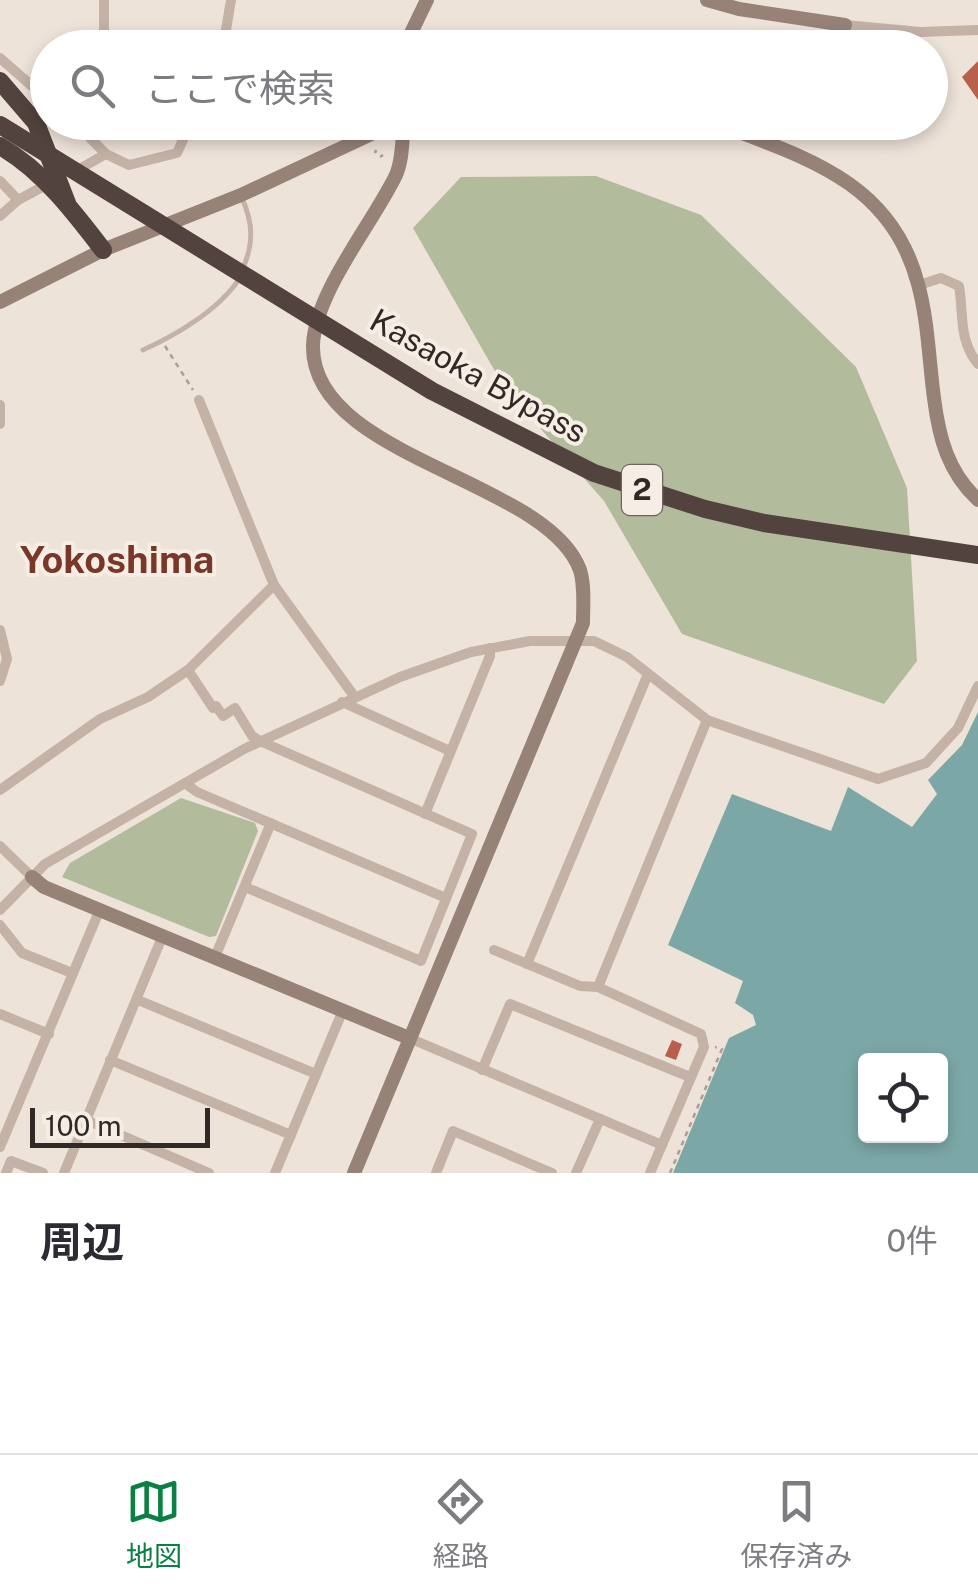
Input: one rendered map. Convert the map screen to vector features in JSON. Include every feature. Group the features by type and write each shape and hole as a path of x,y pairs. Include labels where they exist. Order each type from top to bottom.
{"highway":[{"path":"0,81 30,117"},
{"name":"Kasaoka Bypass","path":"0,125 338,334 536,448 651,493 764,522 978,555"},
{"path":"40,140 52,182"},
{"path":"0,146 52,182 104,250"}],"street":[{"path":"104,0 104,30"},
{"path":"226,30 232,0"},
{"path":"412,30 427,0"},
{"path":"707,0 739,10 899,30"},
{"path":"948,31 978,30"},
{"path":"0,58 30,84"},
{"path":"92,140 106,154 129,165 172,156 181,140"},
{"path":"0,302 104,250 241,195 362,140"},
{"path":"354,1173 578,639 583,589 580,570 568,550 529,518 350,417 324,391 315,368 317,321 396,175 399,140"},
{"path":"760,140 811,160 846,180 876,204 901,240 918,285 936,419 947,460 978,500"},
{"path":"0,216 18,200 106,154"},
{"path":"0,180 18,200"},
{"path":"918,285 940,278 959,286 966,349 978,364"},
{"path":"199,400 274,585 309,627 354,696"},
{"path":"0,405 0,424"},
{"path":"0,790 100,720 148,697 188,670 274,585"},
{"path":"0,630 7,658 0,681"},
{"path":"0,910 32,876 102,828 260,741 354,696 490,648 578,639 611,648 707,720 878,779 926,763 958,728 978,686"},
{"path":"425,814 490,648"},
{"path":"188,670 213,708 216,706 223,716 235,708 252,736 260,741 472,834 421,961 245,887"},
{"path":"527,964 648,674"},
{"path":"342,702 450,751"},
{"path":"598,986 707,720"},
{"path":"186,783 446,898"},
{"path":"214,956 271,823"},
{"path":"0,846 44,886 662,1145"},
{"path":"0,1147 100,910"},
{"path":"0,926 22,953 72,973"},
{"path":"64,1173 163,936"},
{"path":"494,950 580,986 598,986 701,1034 704,1042 650,1173"},
{"path":"138,1000 316,1074"},
{"path":"482,1070 510,1004 690,1077"},
{"path":"275,1173 343,1010"},
{"path":"0,1014 48,1034"},
{"path":"110,1060 290,1135"},
{"path":"576,1173 600,1119"},
{"path":"86,1120 209,1173"},
{"path":"436,1173 453,1131 552,1173"},
{"path":"6,1173 11,1161 43,1173"}],"lane":[{"path":"142,350 162,342 228,293 238,281 252,240 250,218 241,195"}],"path":[{"path":"162,342 199,400"},
{"path":"670,1173 722,1050 704,1042"}],"green space":[{"path":"596,176 701,215 856,367 907,488 917,661 884,704 682,634 604,501 504,387 413,228 461,177"},
{"path":"181,798 255,823 258,831 216,936 209,937 62,877 70,863"}],"water":[{"path":"978,712 978,1173 673,1173 729,1038 756,1025 753,1015 735,1003 743,981 668,945 732,794 831,831 848,787 912,827 937,794 928,780 962,745"}],"building":[{"path":"978,61 978,100 962,77"},
{"path":"672,1040 682,1044 676,1060 665,1056"}],"district":[{"name":"Yokoshima","path":"117,560"}]}
